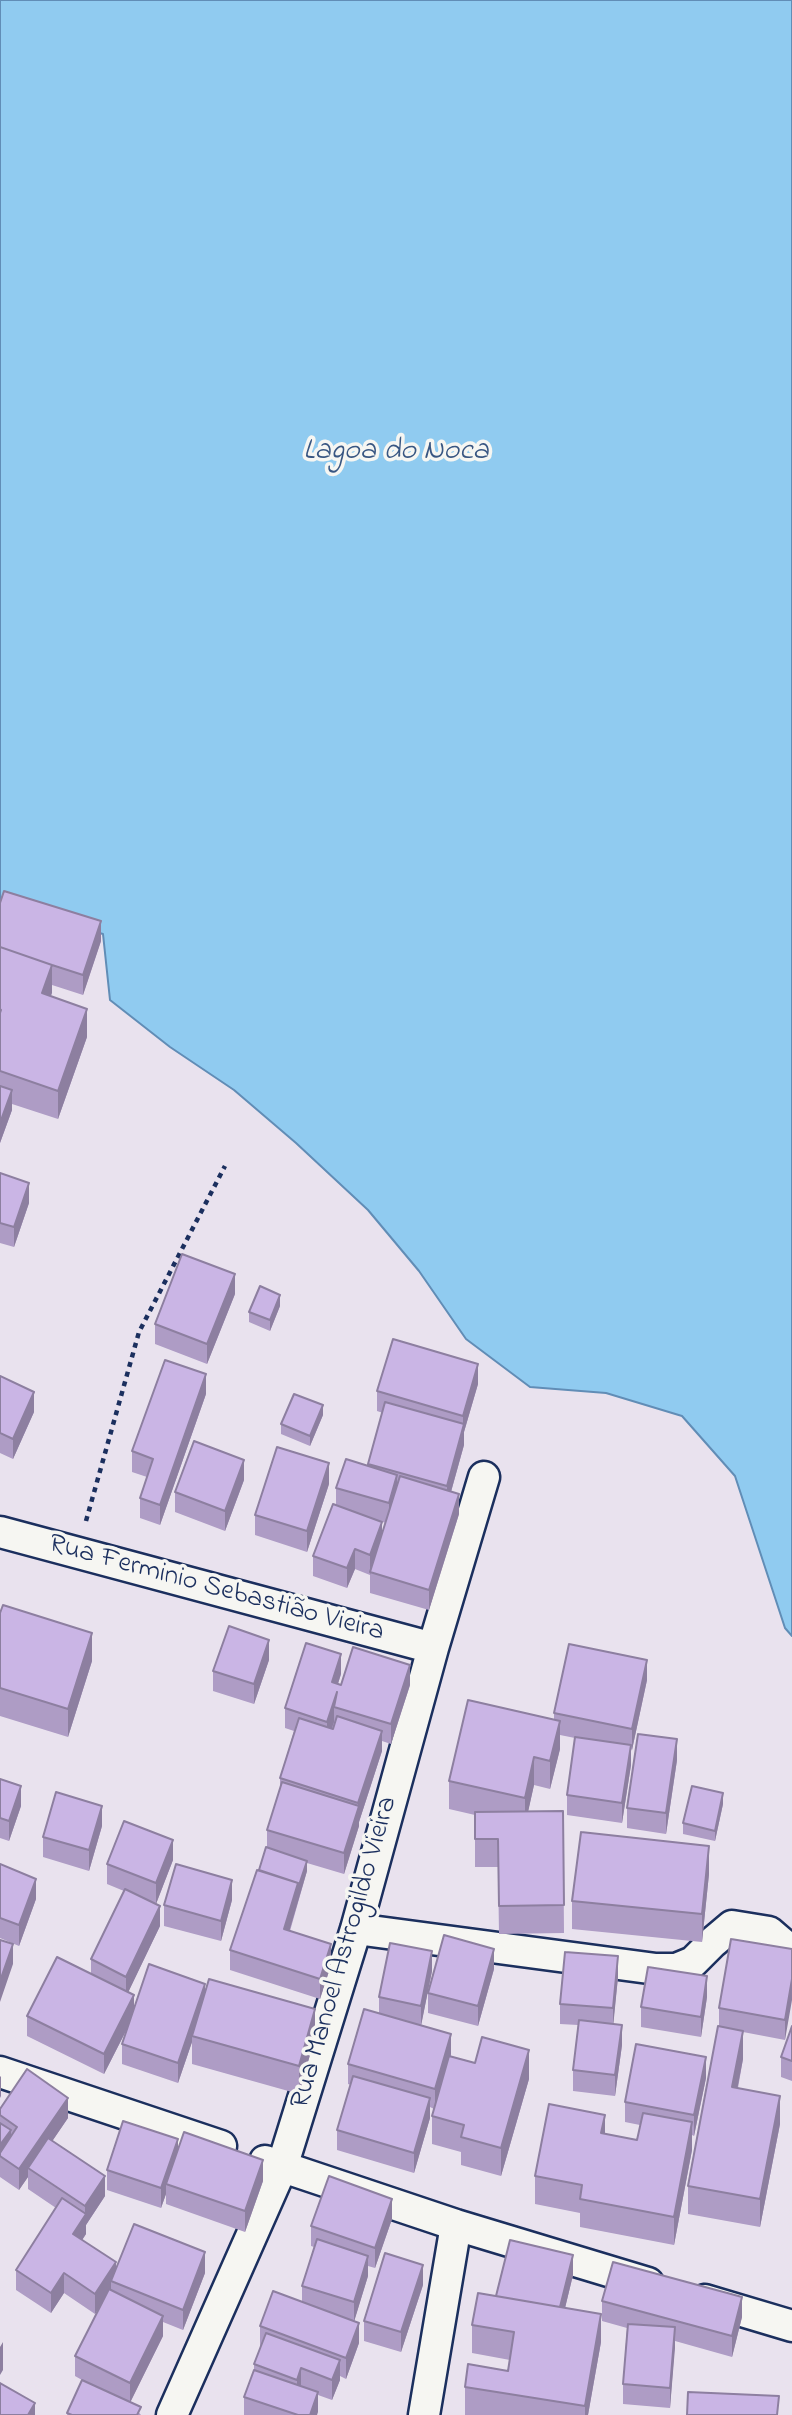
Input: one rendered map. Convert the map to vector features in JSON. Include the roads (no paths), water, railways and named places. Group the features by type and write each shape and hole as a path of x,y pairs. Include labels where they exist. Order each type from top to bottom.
{"street":[{"name":"Rua Manoel Astrogildo Vieira","path":"172,2415 282,2167 356,1929 433,1648 484,1477"},
{"name":"Rua Ferminio Sebastião Vieira","path":"0,1532 433,1648"},
{"path":"356,1929 656,1969 676,1969 693,1962 732,1926 769,1932 792,1952"},
{"path":"0,2071 456,2225 792,2326"},
{"path":"424,2415 456,2225"}],"water":[{"name":"Lagoa do Noca","path":"0,0 792,0 792,1636 785,1628 735,1476 682,1416 606,1393 530,1387 466,1339 419,1271 368,1210 296,1143 234,1090 170,1047 110,1000 103,934 0,906"}]}
